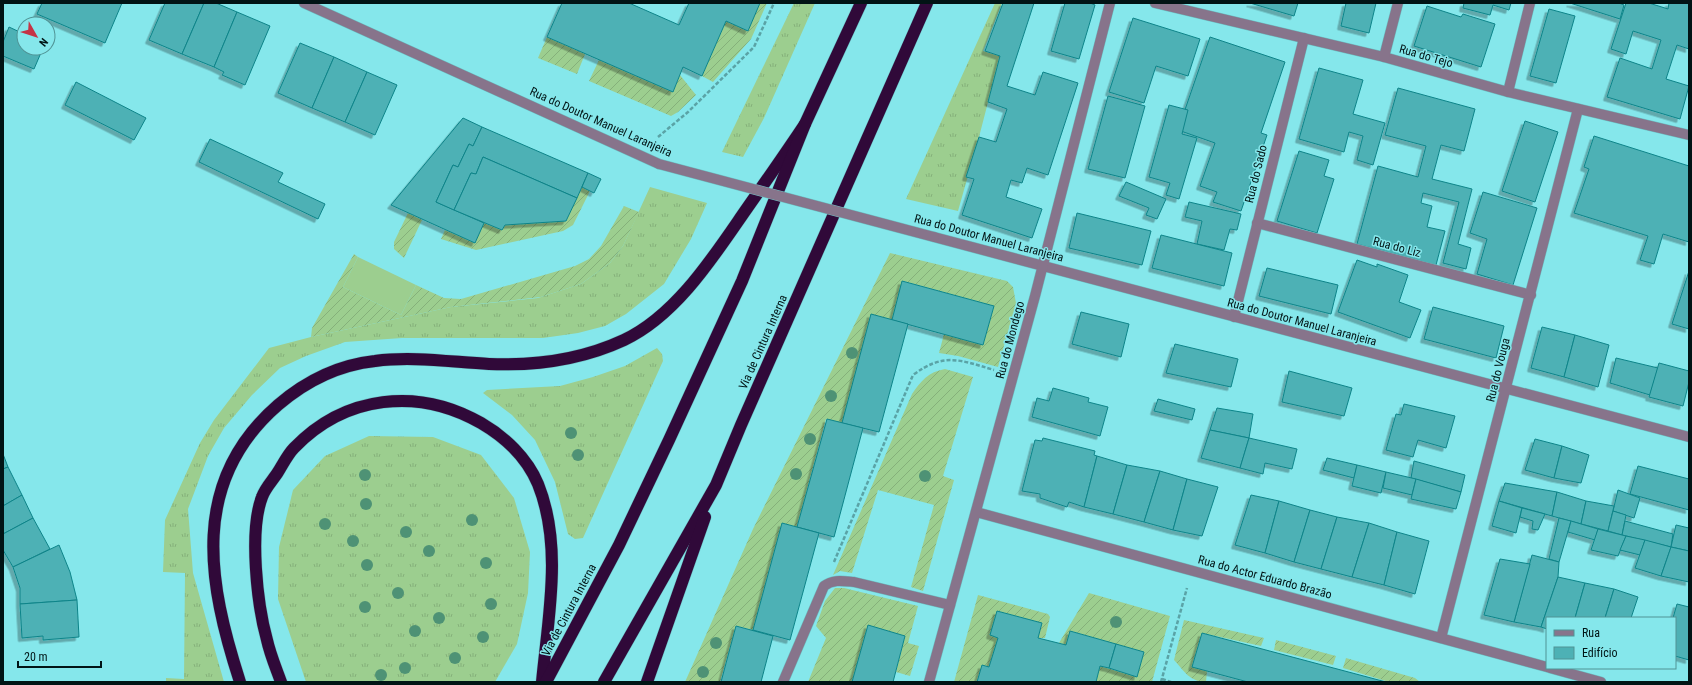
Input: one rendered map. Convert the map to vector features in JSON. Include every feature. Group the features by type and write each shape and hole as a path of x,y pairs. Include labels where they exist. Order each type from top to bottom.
{"highway":[{"name":"Via de Cintura Interna","path":"546,682 619,545 676,426 742,281 805,124 861,3"},
{"name":"Via de Cintura Interna","path":"604,682 716,485 927,3"},
{"path":"240,682 217,601 212,546 216,513 223,482 236,455 253,429 273,409 294,391 345,366 374,361 402,359 516,365 544,363 573,358 600,350 626,339 652,322 682,295 712,259 805,124"},
{"path":"281,682 267,640 261,613 256,560 256,525 262,496 293,449 314,430 339,414 368,404 398,400 429,403 466,415 490,428 512,446 530,470 538,484 546,510 551,537 551,590 542,682"},
{"path":"647,682 716,485"}],"street":[{"name":"Rua do Doutor Manuel Laranjeira","path":"304,3 659,164 1689,438"},
{"name":"Rua do Mondego","path":"929,682 1014,375 1110,3"},
{"name":"Rua do Tejo","path":"1156,3 1384,57 1508,92 1689,136"},
{"path":"1384,57 1398,3"},
{"path":"1508,92 1530,3"},
{"name":"Rua do Sado","path":"1234,317 1304,38"},
{"name":"Rua do Vouga","path":"1441,638 1500,416 1505,390 1531,296 1578,109"},
{"name":"Rua do Liz","path":"1257,223 1531,296"},
{"name":"Rua do Actor Eduardo Brazão","path":"976,512 1546,667"},
{"path":"782,682 824,586 833,581 854,582 950,606"},
{"path":"1554,669 1601,682"}],"path":[{"path":"658,137 688,112 754,46 774,3"},
{"path":"824,586 913,375 929,364 939,360 957,360 1014,375"},
{"path":"1171,682 1161,681 1192,570"}],"green space":[{"path":"760,3 767,3 751,39 713,82 702,76 726,21 748,31"},
{"path":"794,3 815,3 764,118 743,157 722,152"},
{"path":"995,3 1002,3 983,51 1000,56 958,211 906,199"},
{"path":"547,37 585,54 577,74 538,58"},
{"path":"599,60 673,92 680,75 696,95 678,112 671,116 589,81"},
{"path":"582,187 590,191 573,225 563,231 476,250 441,239 445,230 475,243 484,223 502,230 505,225 566,221"},
{"path":"650,187 707,203 691,239 664,284 626,314 605,326 578,333 543,338 402,338 345,342 306,356 280,368 252,395 224,428 208,456 188,509 193,573 224,682 166,682 166,678 184,679 185,573 163,572 165,520 200,443 214,420 269,348 311,337 451,307 538,298 581,284 610,263 623,246"},
{"path":"624,206 639,212 623,246 610,263 581,284 541,297 451,307 311,337 312,328 354,254 358,257 343,287 401,315 416,285 444,298 461,299 575,266 589,259 601,246"},
{"path":"408,213 422,220 404,258 394,249 394,242"},
{"path":"890,253 1007,281 1013,287 1016,303 998,367 958,356 939,353 944,334 983,345 994,306 903,281 892,320 842,423 826,419 797,527 782,523 753,630 736,626 720,682 685,682 753,529"},
{"path":"358,257 416,285 401,315 343,287"},
{"path":"657,348 662,354 663,361 583,538 575,539 568,534 555,482 535,440 512,415 483,393 487,390 560,386 625,366"},
{"path":"945,369 973,377 943,476 954,480 923,591 911,587 934,505 878,490 852,573 840,571 833,575 912,394 929,375"},
{"path":"369,436 433,437 481,455 514,498 530,552 528,593 517,644 495,682 306,682 278,599 279,547 293,490 325,456"},
{"path":"835,588 844,588 918,606 908,643 919,646 910,676 896,672 905,636 868,626 852,682 808,682 826,638 816,626 825,601"},
{"path":"1089,593 1170,616 1152,682 1096,682 1100,666 1137,677 1143,652 1071,631 1066,645 1059,643"},
{"path":"978,595 1048,614 1050,617 1045,638 1038,638 1042,623 997,611 990,635 998,638 989,667 982,665 977,682 954,682"},
{"path":"1184,620 1264,638 1261,646 1202,633 1192,667 1207,671 1206,682 1200,682 1191,678 1174,660"},
{"path":"1276,640 1336,656 1333,665 1274,650"},
{"path":"1346,658 1415,678 1420,682 1389,682 1343,668"}],"building":[{"path":"42,3 122,3 105,43 56,22 56,16 42,16 37,14"},
{"path":"165,3 204,3 182,54 149,40"},
{"path":"204,3 216,3 237,12 214,67 182,54"},
{"path":"562,3 629,3 679,25 689,3 760,3 748,31 726,21 702,76 683,67 673,92 547,37"},
{"path":"1003,3 1034,3 1007,86 1035,95 1043,72 1078,83 1048,175 1027,168 1022,183 1011,180 1006,197 1042,209 1032,238 962,215 974,179 966,177 979,137 996,142 1007,109 988,102 1000,56 985,51"},
{"path":"1065,3 1090,3 1095,5 1079,59 1051,51"},
{"path":"1250,3 1298,3 1294,16"},
{"path":"1346,3 1376,3 1369,33 1341,26"},
{"path":"1464,3 1511,3 1509,10 1493,5 1490,15 1463,8"},
{"path":"1570,3 1619,3 1624,5 1620,19"},
{"path":"1626,3 1649,3 1668,9 1669,3 1689,3 1689,49 1677,45 1666,79 1689,86 1680,119 1607,97 1620,58 1652,69 1661,40 1633,31 1626,54 1611,49"},
{"path":"1427,6 1461,17 1463,14 1495,24 1481,67 1414,46"},
{"path":"1549,9 1575,16 1556,83 1530,76"},
{"path":"237,12 270,26 245,85 222,75 224,72 214,67"},
{"path":"1133,18 1200,39 1188,76 1156,66 1144,103 1109,92"},
{"path":"9,27 16,30 16,56 40,56 34,69 3,56 3,42"},
{"path":"1210,37 1285,62 1261,133 1267,135 1241,211 1213,202 1217,192 1200,186 1215,143 1178,130"},
{"path":"300,43 334,57 312,108 278,93"},
{"path":"334,57 367,72 345,122 312,108"},
{"path":"1319,68 1363,80 1353,114 1385,123 1373,165 1357,160 1363,136 1349,132 1344,152 1299,139"},
{"path":"367,72 397,85 375,135 345,122"},
{"path":"76,82 146,118 134,140 65,105"},
{"path":"1398,88 1475,109 1464,151 1441,145 1432,179 1472,189 1458,244 1471,248 1466,269 1443,263 1459,202 1423,193 1421,203 1432,206 1427,227 1445,231 1436,265 1357,244 1378,166 1418,177 1426,146 1385,135"},
{"path":"1108,96 1145,106 1125,178 1088,169"},
{"path":"1169,105 1188,110 1182,134 1197,138 1179,199 1166,195 1170,183 1149,177"},
{"path":"463,118 482,127 473,146 469,144 458,167 453,165 436,202 484,223 475,243 391,205"},
{"path":"1525,121 1558,132 1535,202 1502,191"},
{"path":"482,127 588,173 577,198 483,157 476,174 471,173 454,210 436,202 453,165 458,167 469,144 473,146"},
{"path":"1594,136 1689,166 1689,242 1663,234 1654,264 1640,260 1648,236 1574,213 1589,169 1584,167"},
{"path":"210,139 283,173 278,182 325,204 318,219 199,162"},
{"path":"1299,151 1329,160 1324,176 1334,179 1317,233 1277,221"},
{"path":"483,157 577,198 566,221 505,225 502,230 454,210 471,173 476,174"},
{"path":"588,173 601,179 594,193 582,187"},
{"path":"1126,182 1166,199 1157,219 1146,215 1149,208 1119,196"},
{"path":"1483,192 1537,208 1513,285 1477,274 1487,239 1470,233"},
{"path":"1189,202 1241,214 1237,230 1230,229 1224,250 1197,244 1202,221 1185,217"},
{"path":"1077,213 1151,231 1142,265 1069,248"},
{"path":"1161,235 1232,253 1224,286 1152,268"},
{"path":"1357,260 1377,267 1377,264 1408,275 1399,302 1421,310 1410,338 1338,312"},
{"path":"1267,268 1338,285 1331,314 1259,296"},
{"path":"1689,271 1689,329 1672,324"},
{"path":"902,281 994,306 983,345 892,320"},
{"path":"1433,307 1504,326 1496,358 1424,339"},
{"path":"1081,312 1129,324 1121,357 1072,344"},
{"path":"871,314 908,324 879,432 842,423"},
{"path":"1542,327 1575,335 1564,377 1531,368"},
{"path":"1575,335 1609,345 1598,387 1564,377"},
{"path":"1175,344 1238,359 1231,387 1166,373"},
{"path":"1616,358 1658,368 1650,395 1610,383"},
{"path":"1659,363 1689,371 1689,382 1683,406 1649,397"},
{"path":"1289,371 1352,388 1344,416 1282,402"},
{"path":"1053,388 1089,398 1088,402 1108,407 1100,436 1032,417 1037,398 1049,401"},
{"path":"1158,399 1195,409 1192,420 1154,411"},
{"path":"1404,404 1455,416 1446,448 1418,440 1413,457 1386,450 1396,414 1401,415"},
{"path":"1217,408 1253,414 1249,438 1210,430"},
{"path":"827,419 863,428 834,537 797,527"},
{"path":"1210,430 1249,438 1240,468 1201,458"},
{"path":"1043,438 1095,451 1094,455 1097,456 1084,507 1069,502 1067,507 1040,498 1040,494 1022,491 1035,440 1042,441"},
{"path":"1249,438 1297,449 1292,469 1265,463 1263,474 1240,468"},
{"path":"1535,439 1562,446 1554,478 1525,470"},
{"path":"1562,446 1589,455 1581,483 1554,478"},
{"path":"3,454 8,467 3,469"},
{"path":"1097,456 1127,465 1113,514 1084,507"},
{"path":"1327,458 1357,465 1354,478 1323,470"},
{"path":"1414,461 1465,475 1461,492 1411,478"},
{"path":"1127,465 1160,471 1144,522 1113,514"},
{"path":"1357,465 1386,472 1381,493 1352,486"},
{"path":"1638,466 1689,479 1689,510 1630,494"},
{"path":"8,467 22,495 3,506 3,469"},
{"path":"1160,471 1187,479 1173,530 1144,522"},
{"path":"1386,472 1416,479 1412,495 1383,488"},
{"path":"1187,479 1218,487 1202,536 1173,530"},
{"path":"1416,479 1461,492 1456,509 1411,499"},
{"path":"1505,483 1557,492 1552,516 1499,501"},
{"path":"1618,490 1640,498 1634,518 1613,511"},
{"path":"1557,492 1586,501 1581,524 1552,516"},
{"path":"22,495 33,518 3,534 3,506"},
{"path":"1251,495 1279,501 1265,553 1235,545"},
{"path":"1279,501 1310,510 1294,562 1265,553"},
{"path":"1499,501 1522,508 1516,533 1492,526"},
{"path":"1586,501 1614,506 1608,531 1581,524"},
{"path":"1522,508 1545,514 1538,530 1532,529 1533,521 1520,517"},
{"path":"1310,510 1337,517 1321,569 1294,562"},
{"path":"1613,511 1626,515 1622,535 1608,531"},
{"path":"1337,517 1369,523 1352,577 1321,569"},
{"path":"33,518 50,549 13,567 3,550 3,534"},
{"path":"1559,518 1571,521 1559,562 1549,559"},
{"path":"1571,521 1598,529 1595,540 1568,532"},
{"path":"1625,521 1673,534 1671,547 1622,535"},
{"path":"782,523 819,533 790,640 753,630"},
{"path":"1369,523 1397,532 1384,585 1352,577"},
{"path":"1676,525 1689,528 1689,551 1671,547"},
{"path":"1598,529 1626,536 1618,556 1591,550"},
{"path":"1397,532 1429,541 1415,594 1384,585"},
{"path":"1626,536 1645,540 1640,555 1620,550"},
{"path":"1645,540 1671,547 1661,576 1635,568"},
{"path":"59,545 70,572 77,600 20,604 20,588 13,567"},
{"path":"1671,547 1689,551 1689,582 1661,576"},
{"path":"1532,555 1559,562 1558,577 1541,627 1514,622"},
{"path":"1500,559 1530,564 1514,622 1484,615"},
{"path":"1558,577 1585,583 1575,617 1546,617 1546,629 1541,627"},
{"path":"1585,583 1614,589 1605,617 1575,617"},
{"path":"1614,589 1638,597 1631,617 1605,617"},
{"path":"77,600 79,637 43,640 43,636 22,638 20,604"},
{"path":"1677,604 1689,607 1689,660 1676,656 1676,617 1673,617"},
{"path":"997,611 1042,623 1038,638 1066,645 1070,631 1116,644 1109,668 1100,666 1096,682 977,682 982,665 989,667 998,638 990,635"},
{"path":"868,625 905,636 893,682 852,682"},
{"path":"736,626 773,636 761,682 721,682"},
{"path":"1202,633 1386,682 1248,682 1192,667"},
{"path":"1116,644 1144,652 1137,677 1109,668"}]}
